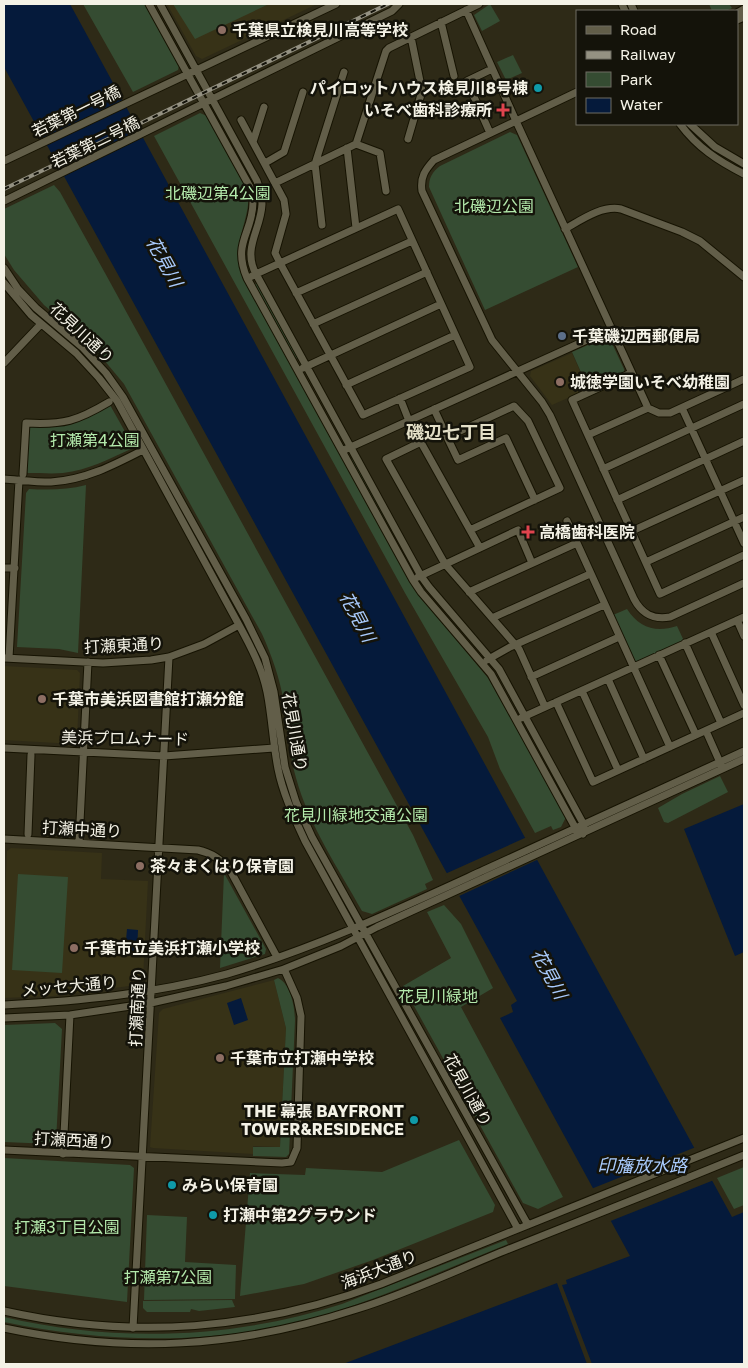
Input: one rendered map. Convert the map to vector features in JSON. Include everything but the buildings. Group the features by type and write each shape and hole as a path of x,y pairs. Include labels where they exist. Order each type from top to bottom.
{"street":[{"path":"149,4 250,187 253,201 252,212 241,248 242,263 247,278 413,580 421,592 491,674 576,829 583,834"},
{"path":"160,4 257,181 261,194 260,214 251,247 251,260 256,274 421,576 499,669 584,825 583,834"},
{"name":"若葉第一号橋","path":"4,161 336,4"},
{"name":"若葉第二号橋","path":"4,202 392,10 399,4"},
{"path":"356,144 384,54 389,48 479,4"},
{"path":"466,10 648,408"},
{"path":"441,22 454,76"},
{"path":"408,138 422,90 411,37"},
{"path":"490,133 467,81 492,69"},
{"path":"322,225 315,164 344,72"},
{"path":"265,162 284,152 303,92"},
{"path":"576,92 434,160 426,168 421,183 422,191 486,330 550,415 634,600 643,612 657,618 670,617 744,583"},
{"path":"253,142 264,107"},
{"path":"241,120 281,192 286,208 285,221 275,253 280,263 296,293 363,416 470,367 398,209 356,228 280,263 247,278"},
{"path":"681,125 697,144 710,155 744,174"},
{"path":"691,125 715,147 744,164"},
{"path":"275,183 356,144 380,153 386,191"},
{"path":"347,148 356,228"},
{"path":"565,229 606,209 621,209 682,232 700,241 744,277"},
{"path":"296,293 412,241"},
{"name":"花見川通り","path":"4,268 18,289 36,308 82,347 106,373 123,397 246,619 265,658 270,673 285,767 296,802 312,837 528,1225"},
{"path":"313,324 427,272"},
{"name":"花見川通り","path":"4,283 18,301 41,324 76,353 99,378 117,402 239,625 262,674 267,693 278,770 289,806 305,841 518,1229"},
{"path":"298,370 441,304"},
{"path":"4,363 41,324"},
{"path":"342,452 611,329"},
{"path":"346,385 455,335"},
{"path":"631,373 572,400 660,594 744,555"},
{"path":"588,435 648,408 664,413 682,408 744,379"},
{"path":"400,398 409,421 480,548"},
{"path":"7,658 26,423 63,423 84,416 109,402"},
{"path":"603,469 744,404"},
{"path":"447,436 514,406 528,421 560,488 470,530"},
{"path":"682,408 744,543"},
{"path":"434,409 458,460 506,438 535,500"},
{"path":"617,500 744,441"},
{"path":"421,442 386,459 445,564 515,645 545,707"},
{"path":"4,479 21,477 50,482 80,478 114,466 143,450"},
{"path":"632,531 744,480"},
{"path":"646,562 744,517"},
{"path":"567,520 670,747"},
{"path":"413,580 518,530 532,563"},
{"path":"469,592 577,543"},
{"path":"4,568 15,568"},
{"path":"492,618 590,574"},
{"path":"483,663 515,645 604,605"},
{"path":"516,720 744,616"},
{"path":"737,620 744,636"},
{"name":"打瀬東通り","path":"7,658 135,662 169,658 204,644 239,625"},
{"path":"711,632 744,705"},
{"path":"531,677 619,637"},
{"path":"685,644 721,723"},
{"path":"659,655 696,735"},
{"name":"打瀬南通り","path":"133,1328 169,658"},
{"path":"79,842 88,662"},
{"path":"608,679 644,759"},
{"path":"582,691 618,770"},
{"path":"556,702 593,782 744,713"},
{"path":"706,730 721,766"},
{"name":"美浜プロムナード","path":"4,748 164,756 274,748"},
{"path":"546,846 583,834 721,766 744,751"},
{"path":"28,834 31,755"},
{"path":"546,846 584,825 721,766 744,759"},
{"name":"打瀬中通り","path":"4,839 158,847 206,852 223,862 230,870 277,957"},
{"name":"メッセ大通り","path":"4,1005 70,1001 152,991 226,974 337,935 546,846"},
{"name":"メッセ大通り","path":"4,1018 70,1016 151,1003 226,986 284,969 341,946 546,846"},
{"name":"打瀬西通り","path":"4,1150 143,1158 291,1162 297,1148 302,1016 297,998 284,969"},
{"path":"63,1154 70,1016"},
{"name":"海浜大通り","path":"4,1311 60,1321 133,1328 193,1327 239,1322 316,1306 374,1286 563,1212 744,1138"},
{"name":"海浜大通り","path":"4,1328 33,1334 82,1340 145,1345 205,1342 252,1336 314,1322 358,1309 744,1155"}],"shaded area":[{"name":"千葉県立検見川高等学校","path":"167,4 317,4 202,59 196,56"},
{"name":"城徳学園いそべ幼稚園","path":"572,353 588,389 552,405 530,376 531,371"},
{"path":"4,666 77,670 80,673 77,740 74,744 4,740"},
{"name":"千葉市立美浜打瀬小学校","path":"11,848 102,853 101,879 148,881 143,979 137,985 53,996 4,998 4,916 7,851"},
{"name":"千葉市立打瀬中学校","path":"274,980 286,1028 280,1147 253,1146 253,1154 150,1147 159,1013 163,1009"}],"green space":[{"path":"83,4 145,4 179,66 178,70 133,92"},
{"path":"173,4 269,4 195,39"},
{"path":"490,4 500,21 482,31 474,15"},
{"path":"709,4 729,4 732,8 728,10 712,10"},
{"path":"513,55 522,73 506,80 497,62"},
{"name":"北磯辺第4公園","path":"200,113 207,116 248,189 247,211 239,252 243,279 246,280 414,589 488,678 566,817 561,827 553,830 551,826 535,833 500,769 488,737 405,593 154,136"},
{"name":"北磯辺公園","path":"510,132 517,135 578,267 485,310 429,184 433,173 440,166"},
{"name":"花見川緑地交通公園","path":"54,185 60,192 105,273 413,835 433,880 425,884 427,889 372,914 362,911 308,813 292,760 280,685 262,634 124,384 86,341 44,305 14,270 4,254 4,209"},
{"path":"256,283 258,284 298,359 255,285"},
{"path":"606,337 610,339 624,372 588,388 572,352"},
{"name":"打瀬第4公園","path":"110,405 132,444 131,449 98,464 72,472 26,472 28,426 53,426 80,421"},
{"path":"354,458 413,569 351,459"},
{"path":"86,485 78,653 59,649 17,647 26,493 29,489 58,489"},
{"path":"627,609 643,625 655,629 677,626 684,641 637,663 634,662 613,615"},
{"path":"720,776 728,792 668,823 664,822 658,808"},
{"path":"224,873 266,949 265,954 220,968"},
{"path":"18,874 68,877 62,973 12,970"},
{"name":"花見川緑地","path":"444,905 461,924 493,988 461,1007 563,1197 538,1209 523,1203 403,986 451,958 427,912"},
{"path":"278,978 286,985 289,991 295,1016 289,1154 286,1157 253,1156 253,1147 280,1147 286,1028 274,980"},
{"path":"55,1023 62,1029 56,1141 52,1144 4,1142 4,1025"},
{"path":"459,1140 495,1205 493,1212 373,1260 304,1284 240,1296 250,1173 305,1175 306,1168 382,1172"},
{"name":"打瀬3丁目公園","path":"4,1158 130,1165 134,1168 127,1302 4,1286"},
{"path":"744,1167 744,1205 734,1209 717,1178"},
{"name":"打瀬第7公園","path":"147,1215 187,1217 185,1262 236,1265 235,1299 144,1300"},
{"path":"506,1240 508,1244 373,1298 327,1314 247,1332 207,1336 125,1338 84,1335 4,1322 4,1317 88,1331 131,1334 216,1330 259,1324 301,1316 342,1304"},
{"path":"232,1300 235,1307 199,1311 191,1309 190,1312 147,1312 143,1308 143,1301"}],"water":[{"name":"印旛放水路","path":"4,4 70,4 732,1217 744,1212 744,1364 592,1364 562,1285 567,1284 566,1280 630,1256 500,1018 513,1012 511,1005 517,1001 4,67"},
{"path":"744,804 744,952 735,956 684,829"},
{"path":"127,929 138,930 137,952 125,952"},
{"path":"241,998 248,1020 234,1025 227,1003"},
{"path":"557,1283 587,1364 343,1364"}],"pier":[{"path":"527,837 539,859 457,897 445,874"},
{"path":"696,1147 714,1180 608,1222 591,1189"}],"railway":[{"path":"4,189 388,4"}],"place":[{"name":"千葉県立検見川高等学校","path":"222,30"},
{"name":"パイロットハウス検見川8号棟","path":"538,88"},
{"name":"いそべ歯科診療所","path":"503,110"},
{"name":"千葉磯辺西郵便局","path":"562,336"},
{"name":"城徳学園いそべ幼稚園","path":"560,382"},
{"name":"高橋歯科医院","path":"528,532"},
{"name":"千葉市美浜図書館打瀬分館","path":"42,699"},
{"name":"茶々まくはり保育園","path":"140,866"},
{"name":"千葉市立美浜打瀬小学校","path":"74,948"},
{"name":"千葉市立打瀬中学校","path":"220,1058"},
{"name":"THE 幕張 BAYFRONT TOWER&RESIDENCE","path":"414,1120"},
{"name":"みらい保育園","path":"172,1185"},
{"name":"打瀬中第2グラウンド","path":"213,1215"}],"district":[{"name":"磯辺七丁目","path":"451,433"}],"water label":[{"name":"花見川","path":"164,262"},
{"name":"花見川","path":"357,617"},
{"name":"花見川","path":"549,974"}]}
